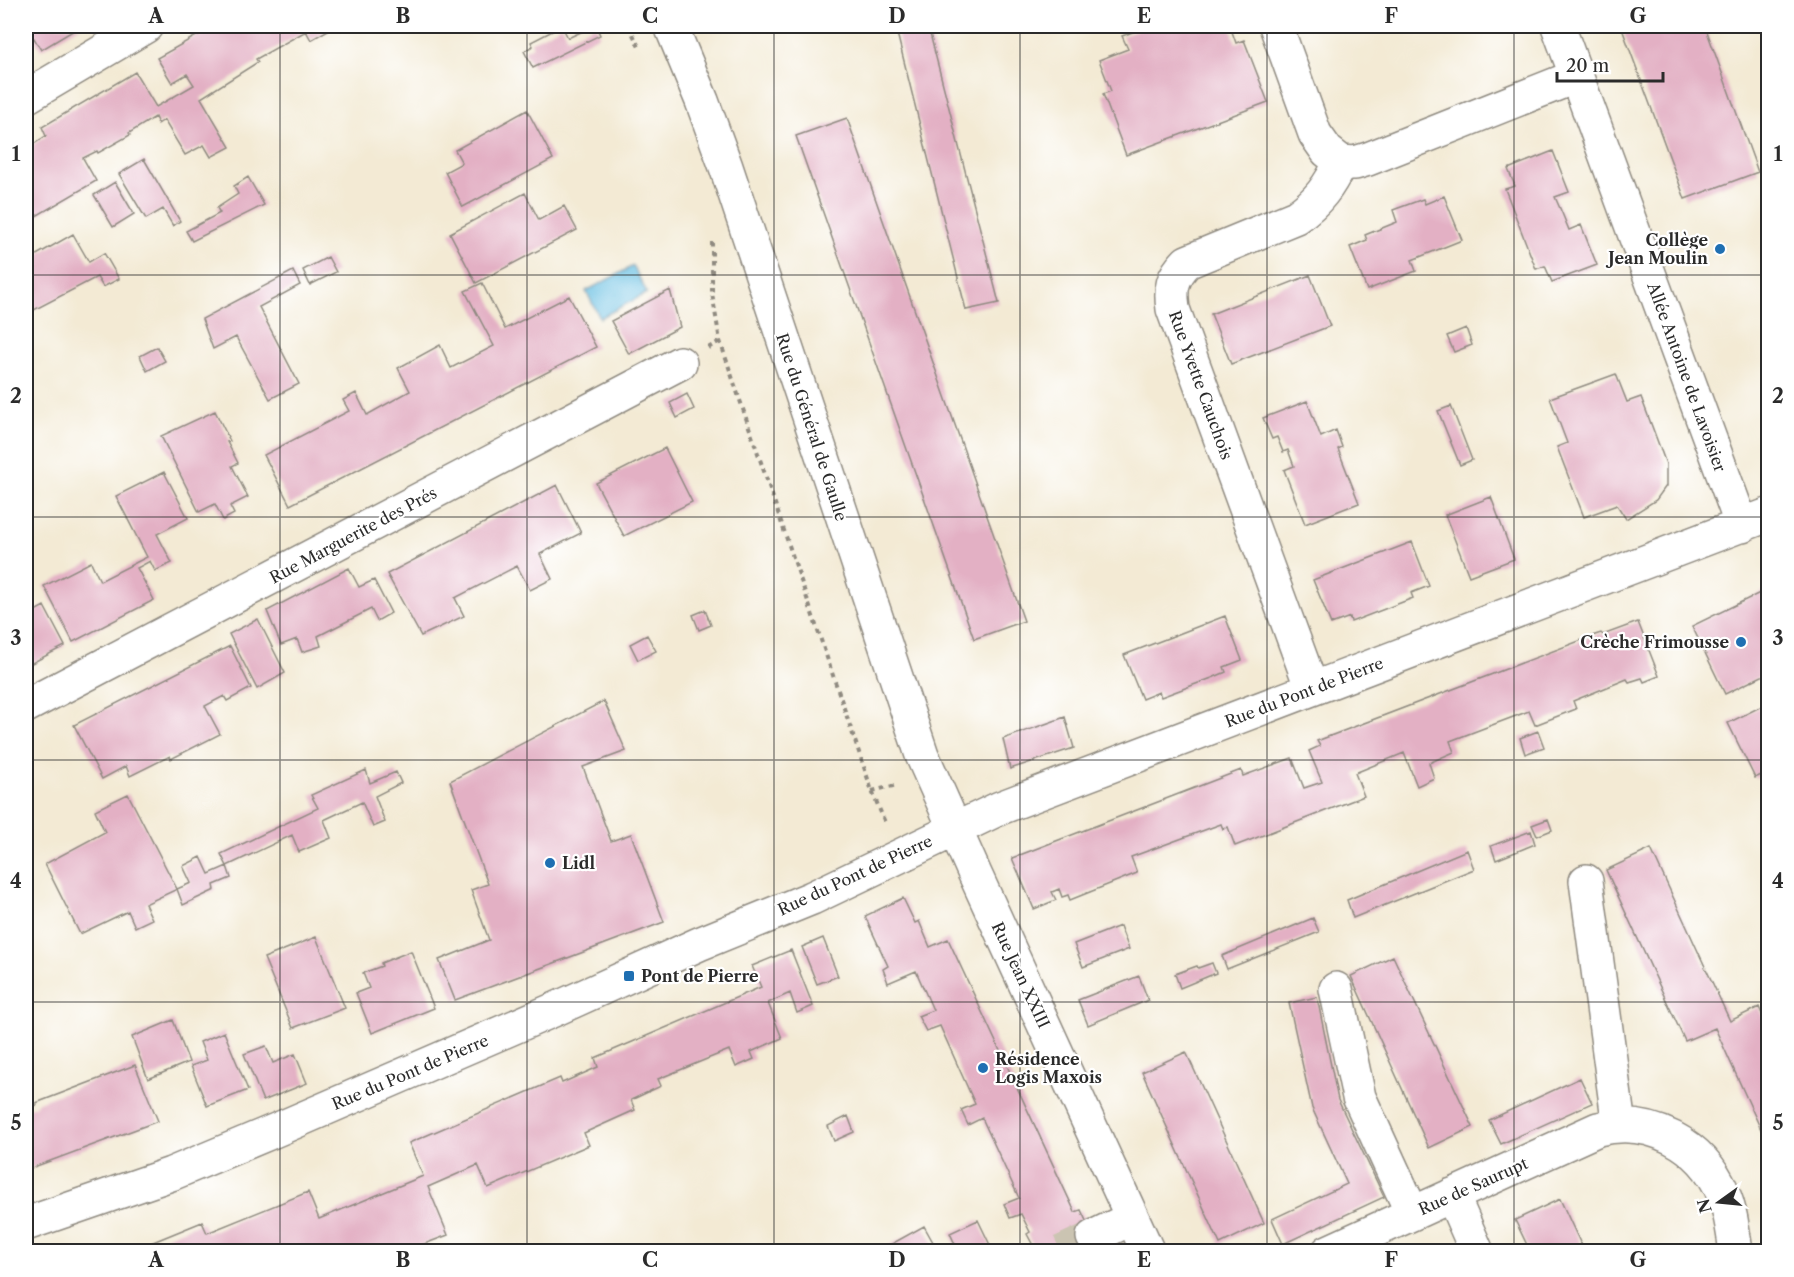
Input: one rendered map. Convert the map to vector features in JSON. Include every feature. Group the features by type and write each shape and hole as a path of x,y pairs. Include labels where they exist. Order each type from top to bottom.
{"street":[{"path":"26,97 146,26"},
{"name":"Rue du Général de Gaulle","path":"671,26 723,158 922,754 954,828"},
{"path":"1276,26 1315,134 1327,151 1341,162 1355,163 1368,159 1577,76"},
{"name":"Allée Antoine de Lavoisier","path":"1558,26 1755,521"},
{"name":"Rue Yvette Cauchois","path":"1312,689 1177,320 1170,292 1173,280 1187,262 1296,217 1329,186 1341,162"},
{"name":"Rue Marguerite des Prés","path":"26,706 680,363"},
{"name":"Rue du Pont de Pierre","path":"26,1224 171,1174 276,1131 720,935 812,898 954,828 1000,808 1755,521"},
{"name":"Rue Jean XXIII","path":"954,828 1126,1239"},
{"path":"1586,881 1619,1126"},
{"path":"1336,989 1359,1097 1412,1213"},
{"name":"Rue de Saurupt","path":"1328,1251 1598,1129 1634,1126 1657,1131 1677,1139 1696,1152 1707,1164 1724,1194 1736,1251"},
{"path":"1452,1195 1478,1251"}],"path":[{"path":"629,26 643,56"},
{"path":"712,242 712,293 720,340 872,792"}],"water":[{"path":"633,266 647,293 600,318 586,291"}],"building":[{"path":"26,26 81,26 41,50 34,38 28,42 31,48 26,51"},
{"path":"214,26 335,26 311,40 306,31 256,59 258,62 201,98 230,147 211,157 204,145 185,155 164,120 158,124 155,117 129,133 130,135 98,153 97,151 83,158 96,181 26,222 26,149 46,136 42,127 135,72 156,107 194,85 187,74 172,83 157,58"},
{"path":"562,26 568,38 594,26 600,35 533,68 524,51 533,46 531,42"},
{"path":"928,26 999,303 966,310 896,29"},
{"path":"1149,26 1230,26 1236,43 1244,40 1268,102 1126,155 1103,94 1111,91 1099,60 1128,49 1122,36"},
{"path":"1621,26 1705,26 1758,172 1685,199"},
{"path":"527,110 553,159 463,207 445,172 462,163 455,150"},
{"path":"847,118 1024,621 974,639 796,136"},
{"path":"1553,151 1569,192 1555,197 1569,230 1581,225 1597,265 1552,282 1545,266 1536,269 1505,189 1515,186 1508,169"},
{"path":"144,159 180,221 173,226 163,209 146,219 119,174"},
{"path":"248,177 264,205 192,241 186,231 220,213 217,208 238,194 234,186"},
{"path":"115,182 134,214 113,227 94,195"},
{"path":"525,193 539,220 564,206 577,230 476,283 450,233"},
{"path":"1444,196 1462,240 1412,260 1416,271 1367,290 1350,247 1367,240 1365,235 1397,222 1393,210 1423,199 1425,204"},
{"path":"73,234 89,262 104,253 119,279 103,287 97,277 26,314 26,261"},
{"path":"328,257 336,272 310,285 303,270"},
{"path":"293,271 300,285 259,307 299,384 270,399 236,337 213,349 202,319"},
{"path":"1310,275 1330,326 1231,364 1211,314"},
{"path":"482,283 505,329 569,296 596,347 290,505 264,455 349,411 343,400 356,393 367,415 410,391 398,368 440,345 451,368 494,346 465,291"},
{"path":"670,290 680,327 629,354 611,321"},
{"path":"26,314 31,324 26,327"},
{"path":"1466,328 1472,345 1454,352 1447,336"},
{"path":"157,347 165,361 147,371 140,356"},
{"path":"1616,374 1627,402 1641,397 1666,464 1666,486 1656,500 1626,519 1617,505 1584,517 1557,447 1567,443 1550,398"},
{"path":"687,394 694,409 677,418 670,403"},
{"path":"1307,401 1321,437 1336,430 1342,447 1338,449 1359,503 1305,524 1284,470 1294,466 1288,450 1283,452 1277,437 1272,439 1263,418"},
{"path":"1451,406 1472,460 1460,465 1438,411"},
{"path":"215,411 238,463 232,466 248,497 230,506 234,514 223,520 215,504 199,512 161,436"},
{"path":"665,448 692,502 624,536 596,483"},
{"path":"164,472 188,518 157,534 172,563 155,571 150,561 137,568 154,600 73,642 44,586 91,562 100,581 147,557 116,496"},
{"path":"557,485 581,533 540,554 552,579 530,590 517,566 455,598 464,616 421,636 387,574"},
{"path":"1491,497 1514,559 1469,576 1445,515"},
{"path":"1412,542 1429,586 1411,593 1413,598 1351,622 1350,617 1331,624 1313,580"},
{"path":"349,568 359,587 374,580 391,613 377,621 371,609 318,636 321,646 302,652 297,639 281,645 267,611"},
{"path":"1768,589 1768,680 1766,674 1725,694 1692,626"},
{"path":"44,606 65,646 26,666 26,616"},
{"path":"705,610 711,625 699,630 693,615"},
{"path":"1225,616 1242,660 1224,667 1226,672 1212,678 1161,697 1159,692 1142,699 1124,655"},
{"path":"258,619 285,673 257,689 229,634"},
{"path":"1638,622 1659,676 1644,682 1642,678 1629,682 1627,679 1573,701 1576,709 1535,725 1529,711 1450,741 1454,752 1429,763 1434,778 1417,786 1404,753 1355,773 1364,796 1235,846 1228,827 1223,829 1221,824 1131,857 1137,873 1070,900 1068,895 1062,897 1059,889 1052,892 1056,900 1034,909 1012,858 1241,770 1243,776 1292,758 1304,788 1322,782 1309,751 1320,746 1317,741 1595,635 1601,633 1603,635"},
{"path":"647,635 656,651 638,660 630,644"},
{"path":"230,646 251,688 227,701 224,696 205,706 220,734 171,759 170,756 130,776 126,766 102,779 74,725"},
{"name":"Lidl","path":"604,701 626,751 583,767 611,841 631,834 664,922 455,1000 439,960 489,940 471,890 488,884 450,781"},
{"path":"1768,703 1768,772 1755,778 1728,723"},
{"path":"1065,717 1074,748 1010,769 1003,739"},
{"path":"1538,731 1544,747 1525,754 1520,738"},
{"path":"366,770 370,783 396,772 401,783 375,796 385,822 373,827 362,802 324,820 331,838 299,852 292,835 227,866 221,854 318,808 311,795"},
{"path":"128,794 177,889 145,904 152,919 135,927 128,911 80,934 45,864 105,832 95,810"},
{"path":"1548,819 1552,830 1537,836 1532,825"},
{"path":"1531,831 1535,844 1496,860 1491,846"},
{"path":"1651,849 1730,1021 1759,1007 1768,1028 1768,1145 1715,1028 1685,1041 1606,870"},
{"path":"1467,850 1474,869 1353,918 1347,900"},
{"path":"201,857 209,874 227,866 231,878 214,885 215,890 183,905 177,889 191,883 183,866"},
{"name":"Résidence Logis Maxois","path":"903,898 915,923 919,921 930,947 948,939 1075,1212 1081,1210 1100,1251 1036,1251 1027,1234 1030,1232 1021,1214 1010,1218 1004,1204 1019,1198 982,1118 968,1125 961,1110 975,1104 940,1026 926,1031 918,1016 933,1010 916,971 888,983 883,969 888,966 865,916"},
{"path":"1313,918 1319,932 1227,969 1222,956"},
{"path":"1120,926 1129,949 1083,967 1074,944"},
{"path":"316,937 345,1008 293,1028 264,958"},
{"path":"823,938 838,976 817,984 802,947"},
{"path":"791,950 813,1006 797,1013 790,993 768,1003 782,1038 751,1052 754,1059 736,1067 729,1050 658,1079 661,1086 631,1100 635,1110 584,1133 589,1145 488,1188 478,1165 428,1187 448,1235 406,1251 131,1251 202,1222 207,1233 308,1192 319,1219 423,1176 409,1143 560,1078 562,1083 598,1067 595,1058 761,987 752,966"},
{"path":"411,951 434,1008 372,1033 356,993 369,988 363,973"},
{"path":"1393,956 1473,1127 1429,1148 1351,976"},
{"path":"1212,963 1216,973 1180,988 1175,974"},
{"path":"1139,976 1148,1000 1088,1025 1078,1000"},
{"path":"1317,997 1338,1100 1384,1197 1283,1244 1272,1219 1347,1184 1312,1108 1289,1003"},
{"path":"173,1020 189,1062 148,1079 132,1037"},
{"path":"224,1032 248,1090 207,1106 191,1066 207,1060 200,1042"},
{"path":"266,1046 273,1063 295,1054 307,1083 263,1101 244,1054"},
{"path":"1186,1052 1264,1223 1220,1244 1142,1072"},
{"path":"135,1065 158,1121 26,1170 26,1109 37,1105 36,1103"},
{"path":"1580,1078 1592,1103 1501,1144 1489,1120"},
{"path":"848,1116 854,1132 834,1141 828,1126"},
{"path":"1560,1199 1584,1251 1530,1251 1515,1220"},
{"path":"978,1220 992,1249 958,1251 950,1233"},
{"path":"924,1226 938,1251 879,1251"}],"tunnel":[{"path":"1061,1252 1093,1237"}],"place":[{"name":"Collège Jean Moulin","path":"1720,249"},
{"name":"Crèche Frimousse","path":"1741,642"},
{"name":"Lidl","path":"550,863"},
{"name":"Pont de Pierre","path":"629,976"},
{"name":"Résidence Logis Maxois","path":"983,1068"}]}
